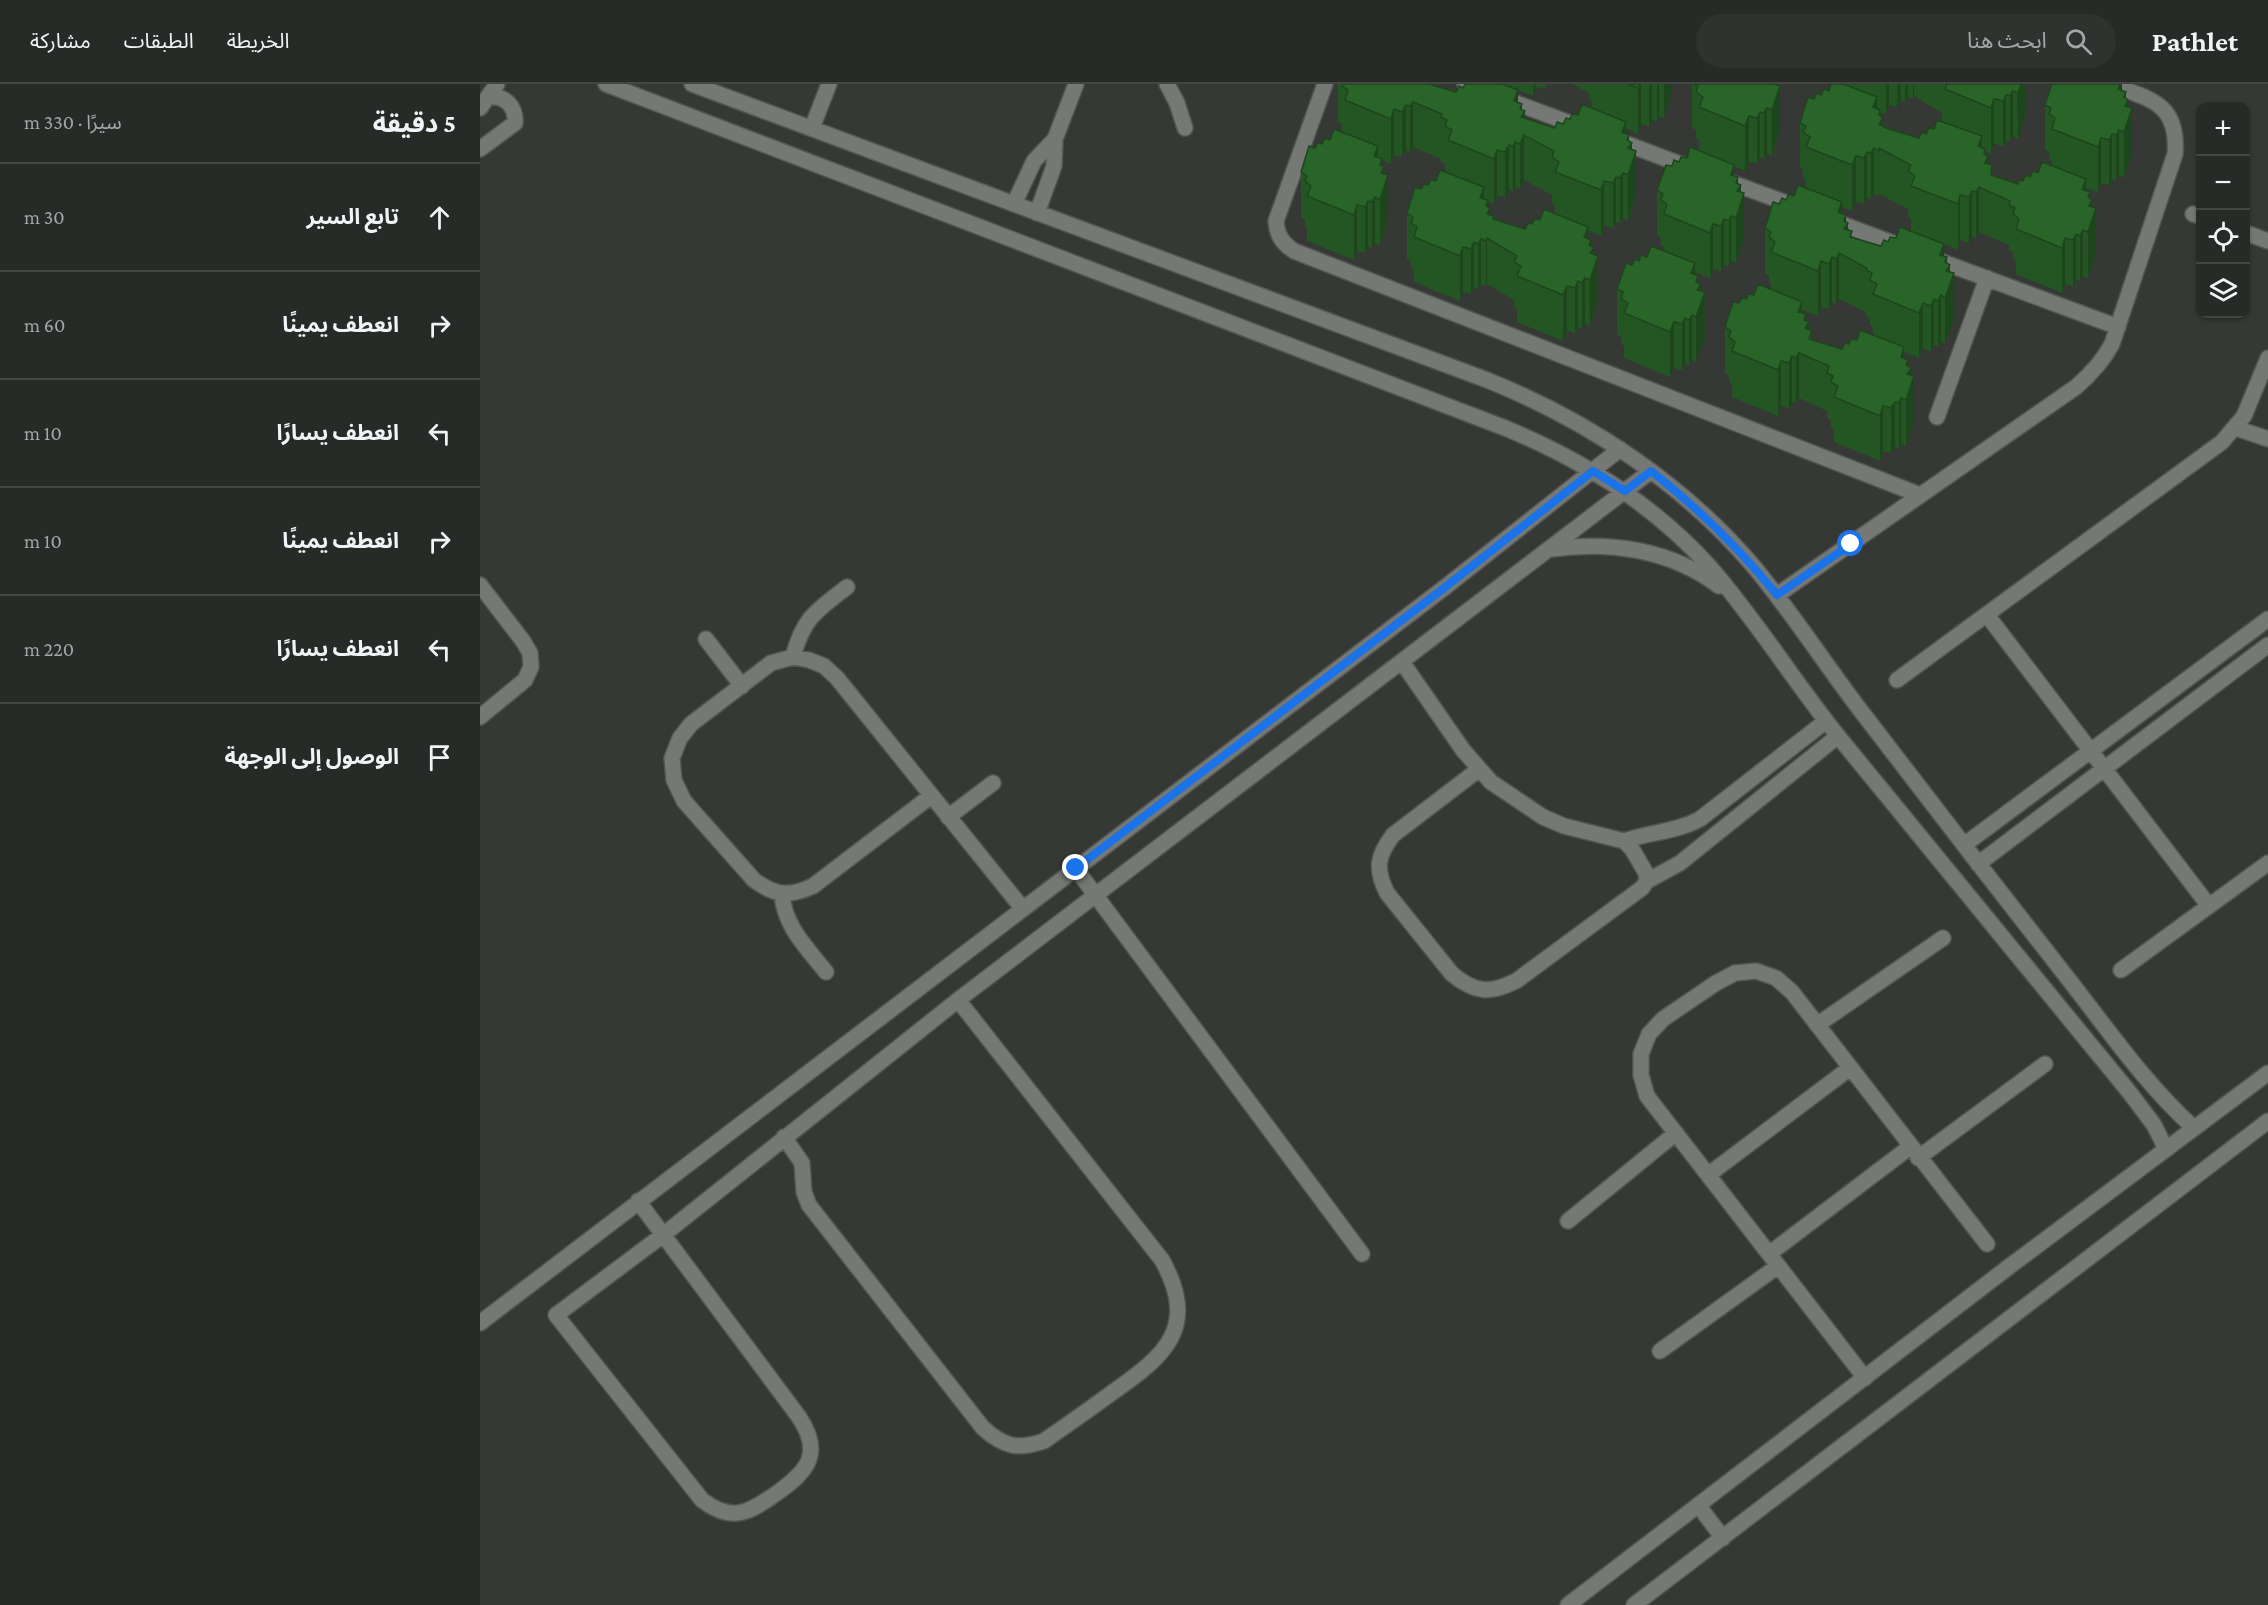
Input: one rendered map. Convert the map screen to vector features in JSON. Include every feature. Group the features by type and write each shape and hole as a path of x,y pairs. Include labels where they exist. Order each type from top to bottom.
{"street":[{"path":"606,84 1505,428 1545,445 1625,491 1683,540 1734,596 1826,721 2130,1093 2154,1125 2166,1149"},
{"path":"692,84 1514,391 1556,411 1620,449 1651,471 1722,533 1777,595 1839,683 1978,864 2156,1091 2194,1128"},
{"path":"812,129 829,84"},
{"path":"1037,213 1054,166 1055,139 1076,84"},
{"path":"1167,84 1177,103 1185,128"},
{"path":"1325,84 1276,221 1277,233 1284,244 1294,251 1920,495"},
{"path":"1465,84 2118,327"},
{"path":"1777,595 2087,378 2105,356 2118,327 2175,154 2177,136 2171,118 2158,104 2109,84"},
{"path":"480,149 515,123 515,112 507,101 488,96"},
{"path":"1014,204 1034,162 1055,139"},
{"path":"2250,234 2268,241"},
{"path":"1937,417 1987,278"},
{"path":"1896,680 2215,448 2236,428 2251,403 2268,358"},
{"path":"2236,428 2268,439"},
{"path":"480,1323 1444,588 1620,449"},
{"path":"638,1201 663,1235 809,1432 812,1449 807,1466 796,1480 753,1510 740,1514 726,1513 713,1509 702,1500 556,1315 663,1235 958,1000 1651,471"},
{"path":"1551,549 1599,545 1648,552 1693,570 1734,596"},
{"path":"480,585 523,641 530,653 531,667 525,680 480,717"},
{"path":"793,657 799,635 810,617 847,587"},
{"path":"1987,615 2209,906"},
{"path":"1964,845 2268,619"},
{"path":"706,639 742,686"},
{"path":"1978,864 2268,645"},
{"path":"931,796 813,886 799,892 782,894 767,890 754,880 684,801 674,780 672,758 680,738 691,724 771,663 793,657 824,666 837,678 1023,909"},
{"path":"1401,662 1478,770 1506,793 1543,816 1564,826 1623,841 1632,849 1646,873 1647,881"},
{"path":"1623,841 1678,829 1700,819 1826,721"},
{"path":"1478,770 1393,835 1383,847 1379,863 1380,878 1387,892 1452,974 1466,985 1483,990 1500,988 1516,981 1642,888 1647,881 1680,863 1838,736"},
{"path":"948,817 993,783"},
{"path":"2121,970 2268,863"},
{"path":"1076,868 1362,1254"},
{"path":"782,894 790,925 826,972"},
{"path":"1817,1026 1943,938"},
{"path":"1865,1378 1647,1096 1641,1075 1641,1054 1649,1034 1663,1019 1735,973 1756,971 1776,978 1792,992 1987,1244"},
{"path":"784,1137 802,1163 804,1192 809,1205 983,1428 996,1439 1011,1446 1028,1446 1044,1441 1149,1367 1165,1349 1175,1328 1178,1304 1173,1281 1162,1260 958,1000"},
{"path":"1660,1351 1773,1260 1914,1152 2044,1064"},
{"path":"1708,1175 1850,1068"},
{"path":"1568,1605 2268,1073"},
{"path":"1634,1605 2268,1121"},
{"path":"1568,1221 1676,1133"},
{"path":"1698,1505 1723,1538"}],"building":[{"path":"1342,84 1429,84 1456,92 1459,86 1463,88 1465,84 1502,84 1518,90 1514,101 1522,104 1520,109 1525,111 1521,117 1555,128 1557,122 1563,124 1566,118 1570,119 1572,114 1578,115 1582,104 1626,122 1622,132 1629,135 1627,140 1632,143 1628,148 1636,151 1628,175 1623,173 1620,178 1616,177 1613,183 1604,181 1601,190 1555,172 1559,162 1552,157 1554,151 1524,135 1520,144 1515,142 1513,147 1509,145 1505,152 1497,150 1494,159 1448,140 1452,130 1445,126 1447,120 1441,117 1442,114 1413,102 1410,106 1406,105 1402,112 1394,109 1391,119 1345,100 1348,90"},
{"path":"1628,84 1640,84 1638,88"},
{"path":"1694,84 1774,84 1780,86 1772,110 1767,108 1764,113 1760,112 1757,118 1749,116 1745,126 1699,107 1703,97 1696,92 1698,86"},
{"path":"1831,84 1843,84 1877,97 1873,107 1880,110 1879,115 1883,118 1879,124 1886,128 1919,138 1922,132 1926,134 1929,128 1934,129 1937,120 1982,136 1978,146 1985,149 1984,154 1988,157 1985,163 1992,165 1991,175 2018,184 2019,180 2023,181 2026,175 2030,177 2033,171 2038,173 2042,162 2086,179 2082,189 2090,192 2088,197 2092,200 2089,206 2096,208 2088,232 2083,230 2080,236 2076,234 2073,240 2065,238 2062,248 2016,229 2019,219 2013,214 2015,208 2009,205 2010,201 1979,187 1976,192 1972,191 1969,197 1960,195 1958,204 1911,186 1915,176 1908,171 1911,165 1879,148 1879,151 1874,148 1871,153 1867,152 1864,158 1856,156 1852,165 1806,147 1810,137 1803,132 1806,126 1800,123 1808,97 1814,99 1817,93 1821,95 1824,89 1829,91"},
{"path":"1947,84 2021,84 2018,93 2013,91 2010,96 2006,95 2003,101 1994,99 1991,108 1945,89"},
{"path":"2052,84 2120,84 2118,89 2126,92 2124,97 2128,100 2125,106 2132,108 2124,132 2119,130 2116,135 2112,134 2109,140 2101,138 2098,147 2052,129 2055,118 2049,114 2051,108 2045,105"},
{"path":"1334,129 1378,146 1374,156 1382,159 1380,165 1384,167 1381,173 1388,175 1380,200 1375,197 1372,202 1368,201 1365,207 1357,205 1354,215 1307,196 1311,186 1305,181 1307,176 1301,172 1309,146 1315,148 1318,142 1322,144 1325,138 1330,140"},
{"path":"1690,147 1734,165 1731,175 1738,177 1736,183 1741,185 1737,191 1744,193 1736,218 1731,216 1729,221 1724,219 1721,226 1713,224 1710,233 1664,214 1667,204 1661,200 1663,194 1657,190 1666,165 1672,166 1674,160 1679,162 1681,157 1687,158"},
{"path":"1440,170 1484,187 1480,198 1488,200 1486,206 1490,208 1487,214 1494,216 1493,219 1525,229 1528,223 1532,224 1535,219 1540,220 1544,209 1588,227 1584,237 1591,240 1589,245 1594,248 1590,253 1598,256 1590,280 1585,278 1582,283 1578,281 1575,288 1567,286 1563,295 1517,276 1521,266 1514,262 1517,256 1487,238 1486,241 1481,239 1478,244 1474,242 1471,249 1463,247 1460,256 1414,237 1417,227 1411,223 1413,217 1407,213 1415,187 1421,189 1431,180 1436,181"},
{"path":"1798,185 1842,202 1838,212 1846,215 1844,221 1848,223 1844,229 1852,231 1850,237 1881,246 1884,240 1888,242 1890,237 1896,238 1900,227 1944,244 1940,255 1947,257 1945,262 1950,265 1946,271 1954,273 1945,298 1941,295 1938,301 1934,299 1931,306 1923,303 1919,313 1873,294 1877,284 1870,280 1872,273 1839,253 1836,259 1832,257 1829,264 1821,261 1818,271 1771,252 1775,242 1769,237 1771,232 1765,228 1773,202 1779,204 1782,198 1786,200 1789,194 1794,196"},
{"path":"1651,246 1695,263 1691,273 1698,276 1696,282 1701,284 1697,290 1705,292 1696,317 1692,315 1689,320 1685,318 1682,324 1674,322 1670,332 1624,313 1628,303 1621,299 1623,292 1617,289 1626,263 1632,265 1635,259 1639,261 1641,255 1647,257"},
{"path":"1758,284 1802,302 1798,312 1806,314 1804,320 1809,322 1805,328 1812,331 1809,339 1842,349 1845,343 1849,344 1851,339 1857,340 1860,330 1904,347 1901,357 1908,360 1906,365 1911,368 1907,374 1914,376 1906,400 1901,398 1899,403 1895,402 1891,408 1883,406 1880,416 1834,397 1838,386 1831,382 1833,376 1827,373 1829,366 1799,353 1796,358 1792,356 1789,363 1781,361 1778,370 1732,351 1735,342 1729,337 1731,331 1725,327 1733,302 1739,303 1749,294 1754,295"}],"route":[{"path":"1076,868 1444,588 1593,471 1625,491 1651,471 1679,493 1731,541 1777,595 1851,544"}]}
